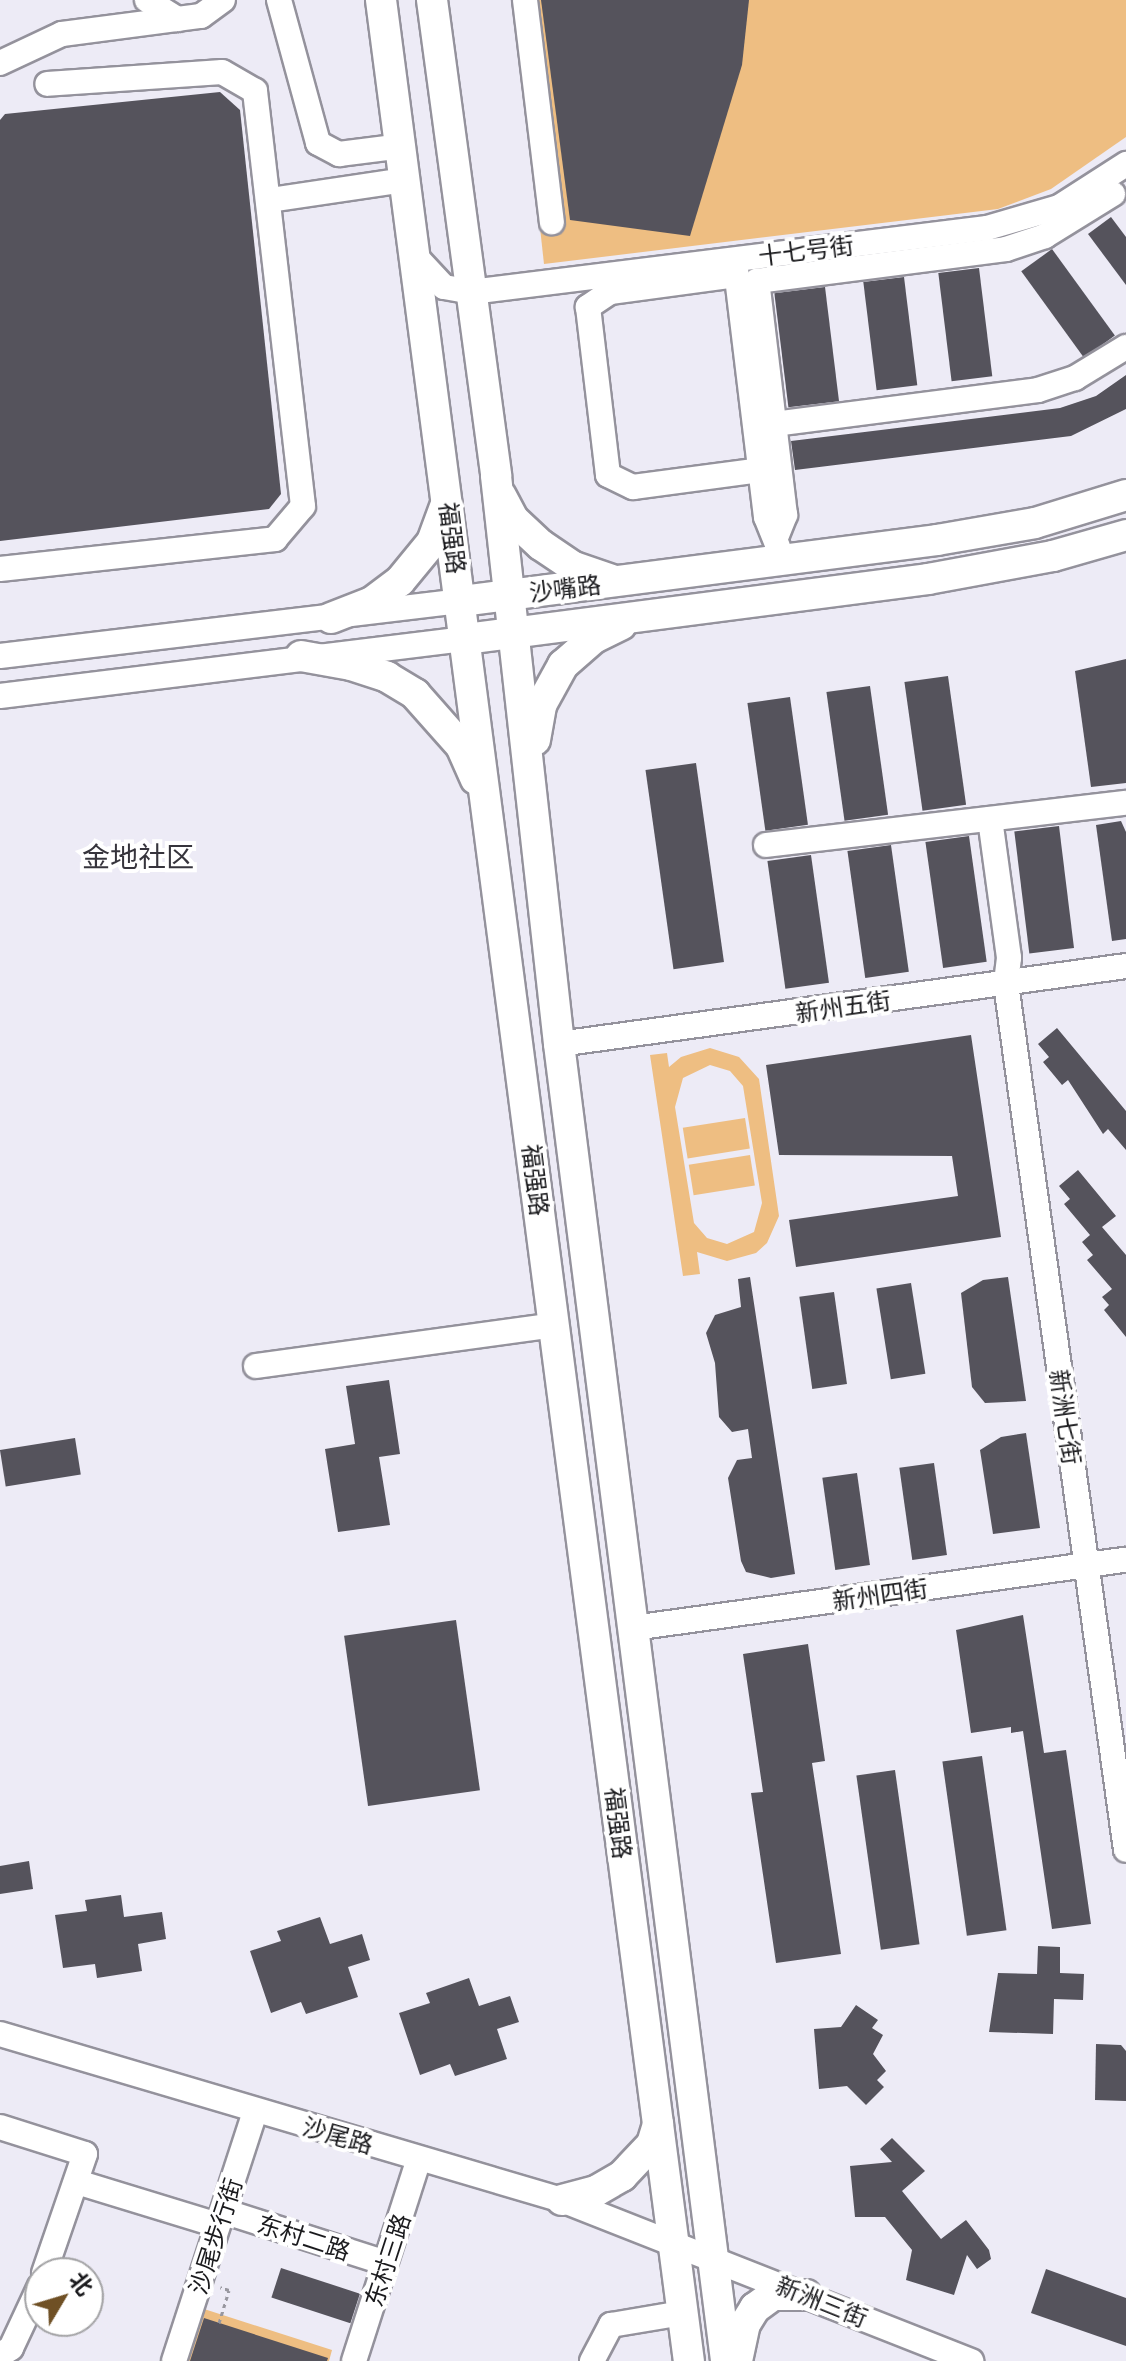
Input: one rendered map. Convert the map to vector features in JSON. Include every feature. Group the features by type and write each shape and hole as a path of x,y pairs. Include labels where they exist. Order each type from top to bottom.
{"main road":[{"name":"福强路","path":"381,0 462,601 689,2361"},
{"name":"福强路","path":"432,0 496,476 559,1044 726,2361"},
{"path":"496,476 507,509 533,539 584,571 622,581"},
{"name":"沙嘴路","path":"462,601 622,581 779,548 1004,529 1126,495"},
{"path":"331,618 372,602 400,581 432,542 448,498"},
{"name":"沙嘴路","path":"466,639 988,569 1125,536"},
{"path":"530,798 541,705 555,677 594,638 644,615"},
{"path":"301,656 387,677 415,694 461,746 488,811"},
{"path":"639,1976 678,1971"},
{"path":"562,2200 596,2191 622,2176 652,2144 658,2124"},
{"path":"737,2361 745,2324 755,2308 773,2295 806,2295"}],"street":[{"path":"147,0 177,19"},
{"path":"0,63 62,34 211,13 223,0"},
{"path":"279,0 318,143 339,154 402,146"},
{"path":"525,0 552,222"},
{"path":"0,569 275,539 303,506 259,100 242,79 222,72 47,84"},
{"path":"270,200 406,180"},
{"path":"779,548 785,515 757,281 1006,249 1045,236 1120,182"},
{"name":"十七号街","path":"471,292 736,267 999,226 1059,207 1120,182"},
{"path":"416,257 444,287 471,292"},
{"path":"760,470 633,487 608,475 588,307 610,292 736,267 766,517 779,548"},
{"path":"774,424 1038,390 1075,378 1126,347"},
{"name":"沙嘴路","path":"0,656 462,601"},
{"name":"沙嘴路","path":"0,696 301,656 466,639"},
{"path":"766,845 1126,803"},
{"name":"新洲七街","path":"990,819 1009,958 1006,984 1126,1850"},
{"name":"新州五街","path":"559,1044 1126,966"},
{"path":"256,1366 555,1325"},
{"name":"新州四街","path":"633,1628 1126,1560"},
{"name":"沙尾路","path":"0,2034 562,2200 673,2242"},
{"name":"沙尾步行街","path":"182,2351 255,2111"},
{"path":"0,2127 85,2154 50,2257"},
{"name":"东村三路","path":"354,2361 419,2159"},
{"name":"东村二路","path":"77,2182 386,2263"},
{"name":"新洲三街","path":"673,2242 971,2361"},
{"path":"592,2361 611,2325 683,2313"},
{"path":"0,2355 11,2348 24,2320"}],"path":[{"path":"219,2323 229,2290"}],"shaded area":[{"path":"515,0 1126,0 1126,137 1051,189 998,209 544,264"},
{"path":"710,1048 739,1057 759,1079 779,1216 767,1243 756,1253 727,1261 697,1252 700,1274 683,1276 650,1055 667,1053 669,1067 681,1057","holes":["710,1065 730,1071 743,1086 762,1203 754,1232 727,1244 707,1238 694,1223 675,1107 683,1078"]},
{"path":"745,1118 750,1149 688,1158 683,1128"},
{"path":"750,1155 755,1186 694,1195 689,1165"},
{"path":"201,2308 332,2350 329,2361 185,2361"}],"building":[{"path":"541,0 749,0 742,65 690,236 570,220"},
{"path":"220,92 240,110 281,494 269,509 0,541 0,120 5,114"},
{"path":"1111,217 1126,237 1126,285 1088,234"},
{"path":"1052,249 1115,336 1084,358 1021,271"},
{"path":"979,268 992,376 952,381 938,273"},
{"path":"904,277 917,385 877,390 863,282"},
{"path":"825,287 839,401 788,407 774,293"},
{"path":"1126,375 1126,409 1071,436 795,470 791,441 1060,408 1096,396"},
{"path":"1126,659 1126,783 1091,787 1075,671"},
{"path":"948,676 966,805 923,811 904,682"},
{"path":"870,686 888,815 845,821 826,692"},
{"path":"790,697 808,825 765,831 747,703"},
{"path":"696,763 724,962 673,969 645,770"},
{"path":"1121,821 1126,832 1126,939 1112,941 1096,825"},
{"path":"1059,826 1074,948 1029,954 1014,831"},
{"path":"969,836 987,962 943,968 925,842"},
{"path":"891,845 909,972 865,978 847,851"},
{"path":"811,855 829,983 785,989 767,861"},
{"path":"1057,1028 1126,1111 1126,1150 1108,1129 1103,1134 1068,1080 1062,1085 1043,1062 1049,1057 1038,1044"},
{"path":"971,1035 1001,1237 796,1267 789,1220 958,1196 952,1156 779,1155 766,1065"},
{"path":"1078,1170 1116,1216 1102,1227 1126,1255 1126,1337 1104,1310 1109,1305 1102,1297 1112,1289 1087,1260 1093,1255 1082,1242 1090,1235 1064,1204 1070,1199 1059,1186"},
{"path":"750,1277 795,1574 771,1578 746,1572 741,1561 728,1478 737,1460 752,1458 748,1429 732,1432 719,1417 715,1363 706,1333 715,1315 741,1307 738,1279"},
{"path":"1008,1277 1026,1401 985,1403 972,1387 961,1293 983,1280"},
{"path":"911,1283 925,1374 891,1379 876,1288"},
{"path":"834,1292 847,1384 812,1389 799,1297"},
{"path":"389,1380 400,1454 379,1457 390,1525 338,1532 325,1449 355,1444 346,1386"},
{"path":"1026,1433 1040,1528 993,1534 980,1450 1001,1437"},
{"path":"75,1438 81,1475 6,1486 0,1450"},
{"path":"934,1463 947,1555 912,1560 899,1468"},
{"path":"857,1473 870,1565 835,1570 822,1478"},
{"path":"1023,1615 1044,1753 1066,1750 1091,1924 1052,1929 1023,1731 1011,1733 1011,1727 971,1733 956,1630"},
{"path":"456,1620 480,1790 368,1806 344,1636"},
{"path":"808,1644 825,1761 812,1763 841,1954 776,1963 751,1793 763,1792 743,1654"},
{"path":"982,1756 1006,1930 967,1936 942,1762"},
{"path":"895,1770 919,1944 881,1950 856,1775"},
{"path":"29,1861 33,1889 0,1894 0,1866"},
{"path":"121,1895 124,1917 162,1912 166,1939 138,1944 142,1971 97,1978 95,1964 63,1968 55,1915 87,1911 85,1900"},
{"path":"320,1917 330,1944 362,1934 370,1960 348,1967 358,1997 306,2014 301,2002 271,2013 250,1951 281,1941 277,1931"},
{"path":"1038,1946 1060,1947 1060,1973 1084,1974 1083,2000 1054,1999 1053,2034 989,2032 998,1973 1037,1974"},
{"path":"469,1978 479,2006 510,1996 519,2022 497,2029 507,2059 455,2076 450,2064 420,2075 399,2013 430,2003 426,1993"},
{"path":"856,2005 878,2020 872,2028 883,2035 873,2054 886,2071 877,2080 884,2087 866,2105 847,2086 819,2089 814,2029 841,2027"},
{"path":"1096,2044 1121,2045 1126,2051 1126,2101 1095,2100"},
{"path":"892,2138 925,2171 902,2191 941,2239 966,2220 989,2250 991,2259 977,2269 967,2255 954,2295 906,2280 912,2250 885,2217 855,2217 850,2166 892,2162 880,2149"},
{"path":"281,2268 360,2294 350,2323 271,2297"},
{"path":"1046,2269 1126,2298 1126,2346 1031,2313"},
{"path":"204,2318 328,2358 327,2361 190,2361"}],"district":[{"name":"金地社区","path":"138,856"}]}
